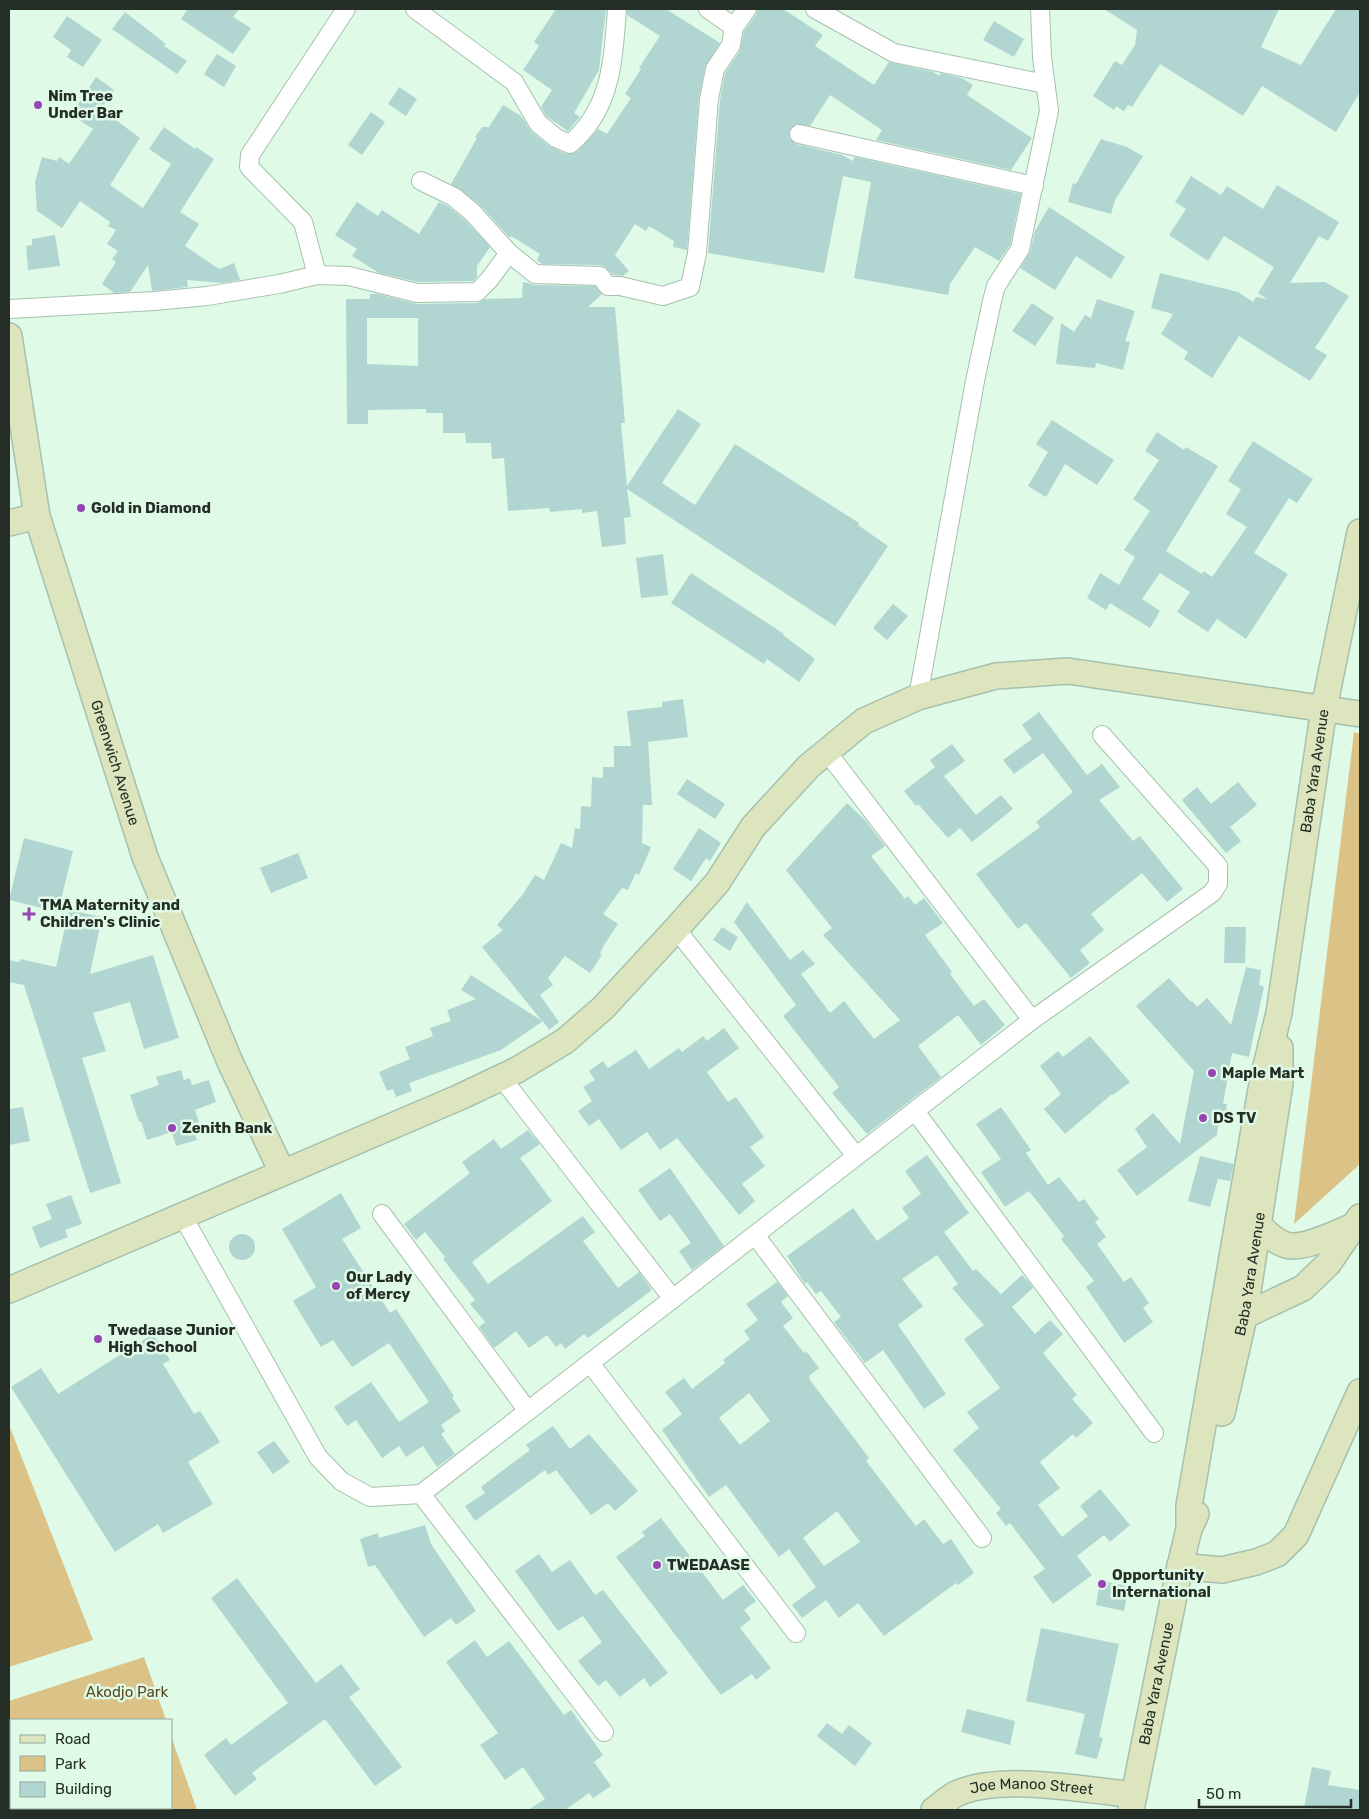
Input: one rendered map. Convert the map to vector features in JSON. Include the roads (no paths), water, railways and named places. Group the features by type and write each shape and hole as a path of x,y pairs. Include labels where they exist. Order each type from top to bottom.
{"street":[{"path":"317,275 302,222 250,167 250,155 346,9"},
{"path":"415,9 514,82 538,123 556,138 570,144 586,130 605,95 612,65 617,9"},
{"path":"708,9 734,27"},
{"path":"421,181 454,197 473,212 508,253 535,274 600,276 608,286 620,286 664,296 690,287 696,253 709,99 714,69 731,45 734,27 747,9"},
{"path":"815,9 894,54 1045,84"},
{"path":"918,697 975,380 992,301 996,286 1020,249 1049,111 1045,84 1040,9"},
{"path":"799,134 1034,186"},
{"path":"9,309 199,297 279,284 317,275 349,276 417,293 477,292 490,280 508,253"},
{"name":"Greenwich Avenue","path":"9,336 37,516 145,857 230,1062 282,1172"},
{"path":"9,523 37,516"},
{"name":"Baba Yara Avenue","path":"1133,1803 1180,1566 1189,1529 1200,1506 1233,1321 1263,1078 1279,1013 1324,708 1360,532"},
{"path":"9,1290 460,1097 502,1077 565,1041 603,1008 717,883 753,827 809,766 864,721 918,697 996,676 1068,671 1360,714"},
{"path":"182,1215 318,1457 341,1481 370,1497 421,1494 1032,1020 1204,901 1218,884 1218,866 1102,735"},
{"path":"827,752 1032,1020"},
{"path":"676,929 856,1156"},
{"name":"Baba Yara Avenue","path":"1233,1321 1258,1225 1280,1083 1279,1013"},
{"path":"502,1077 673,1299"},
{"path":"915,1111 1154,1434"},
{"path":"382,1214 528,1411"},
{"path":"1258,1225 1277,1242 1288,1246 1312,1242 1356,1221"},
{"path":"1233,1321 1303,1288 1328,1264 1356,1221"},
{"path":"755,1235 982,1538"},
{"path":"590,1363 796,1633"},
{"path":"1180,1566 1222,1570 1256,1562 1277,1554 1296,1535 1360,1392"},
{"path":"421,1494 604,1732"},
{"name":"Joe Manoo Street","path":"934,1810 956,1794 1000,1784 1055,1786 1133,1803"}],"place":[{"name":"Nim Tree Under Bar","path":"38,105"},
{"name":"Gold in Diamond","path":"81,508"},
{"name":"TMA Maternity and Children's Clinic","path":"29,914"},
{"name":"Maple Mart","path":"1212,1073"},
{"name":"DS TV","path":"1203,1118"},
{"name":"Zenith Bank","path":"172,1128"},
{"name":"Our Lady of Mercy","path":"336,1286"},
{"name":"Twedaase Junior High School","path":"98,1339"},
{"name":"TWEDAASE","path":"657,1565"},
{"name":"Opportunity International","path":"1102,1584"}],"park label":[{"name":"Akodjo Park","path":"127,1692"}]}
